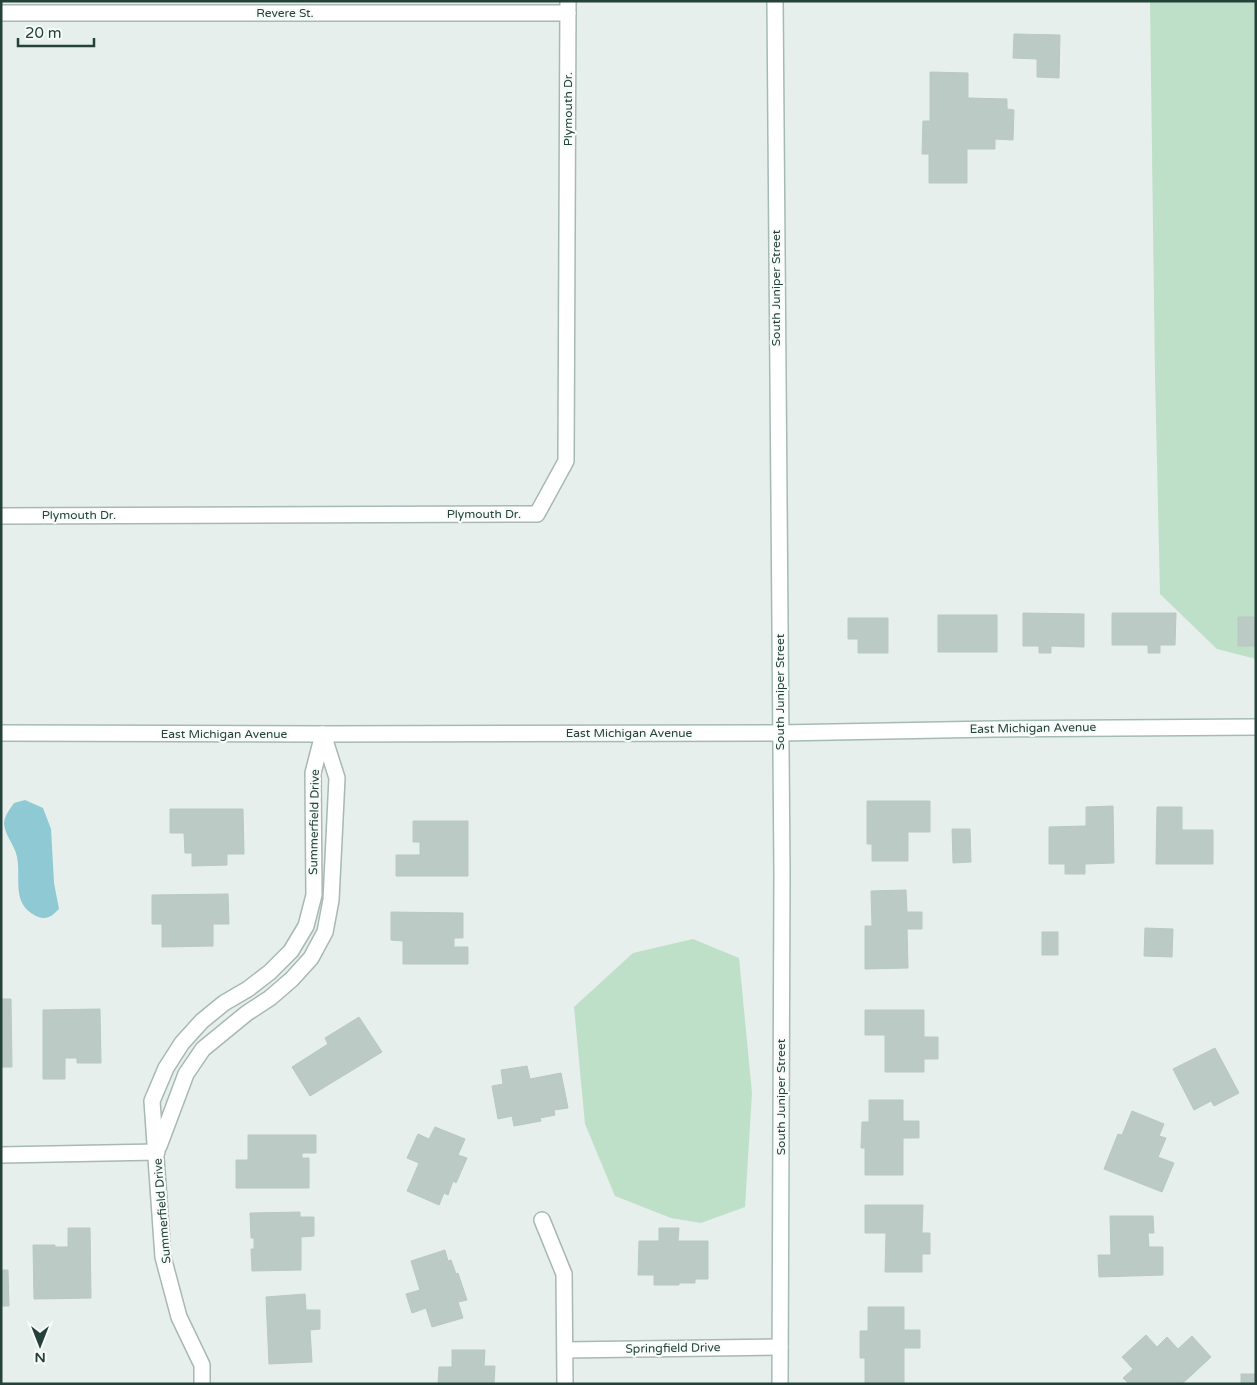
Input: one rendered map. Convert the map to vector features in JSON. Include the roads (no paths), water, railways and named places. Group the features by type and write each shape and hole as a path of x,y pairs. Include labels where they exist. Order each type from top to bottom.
{"street":[{"name":"South Juniper Street","path":"775,1 782,865 780,1384"},
{"name":"Revere St.","path":"1,13 568,7"},
{"name":"Plymouth Dr.","path":"1,516 537,514 566,461 568,7"},
{"name":"East Michigan Avenue","path":"1,734 780,733 994,728 1256,726"},
{"name":"Summerfield Drive","path":"202,1384 202,1365 178,1317 163,1257 152,1101 166,1068 182,1043 209,1015 270,972 291,952 306,926 314,895 313,773 323,734"},
{"name":"Summerfield Drive","path":"157,1152 186,1074 203,1049 247,1012 270,998 292,980 311,958 325,932 331,900 337,778 323,734"},
{"name":"Summerfield Drive","path":"1,1155 157,1152"},
{"path":"542,1220 564,1274 565,1384"},
{"name":"Springfield Drive","path":"566,1350 780,1346"}],"water":[{"path":"25,800 43,808 51,829 54,883 59,909 52,916 46,918 36,916 22,903 18,888 16,853 4,824 6,815 14,803"}]}
